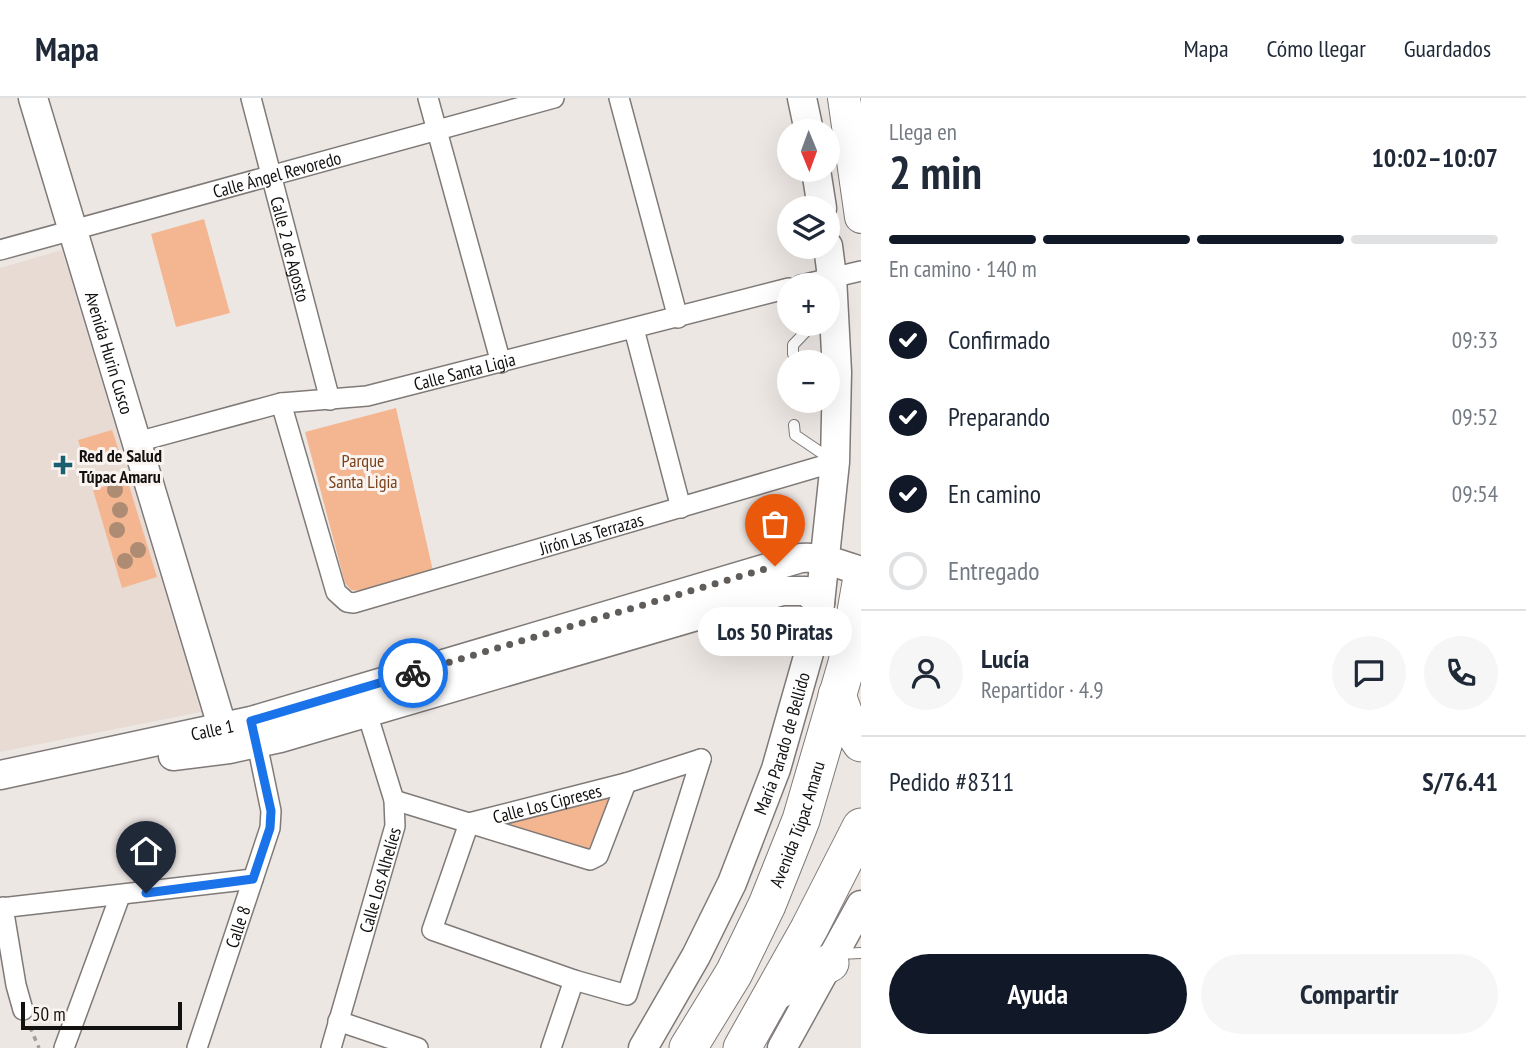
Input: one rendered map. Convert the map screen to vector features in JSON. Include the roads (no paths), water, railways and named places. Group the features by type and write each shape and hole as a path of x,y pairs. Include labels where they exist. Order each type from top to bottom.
{"highway":[{"name":"Avenida Túpac Amaru","path":"688,1048 734,973 767,905 801,820 846,663 861,583"},
{"path":"837,695 846,720 861,743"},
{"path":"742,1048 776,991 861,827"},
{"path":"776,991 842,957"}],"main road":[{"path":"844,98 861,217"}],"street":[{"name":"Avenida Hurin Cusco","path":"33,98 226,739"},
{"name":"Calle 2 de Agosto","path":"251,98 330,400"},
{"path":"428,98 501,363"},
{"name":"Calle Ángel Revoredo","path":"0,250 554,98"},
{"path":"619,98 678,318"},
{"path":"802,98 806,119"},
{"path":"840,288 861,271"},
{"name":"Calle Santa Ligia","path":"137,442 281,403 367,397 777,291"},
{"path":"634,329 681,508"},
{"name":"María Parado de Bellido","path":"643,1048 696,956 732,883 769,787 792,715 820,603 825,559 835,462 834,336"},
{"name":"Jirón Las Terrazas","path":"281,403 336,592 347,602 362,602 835,462"},
{"name":"Calle 1","path":"0,776 226,739 254,732 801,558 825,559"},
{"path":"825,559 861,571"},
{"name":"Calle 1","path":"254,732 367,713 782,591 806,591 820,603"},
{"name":"Calle Los Alhelíes","path":"331,1048 395,826 394,800 367,713"},
{"name":"Calle 8","path":"197,1048 270,828 271,811 254,732"},
{"name":"Calle Los Cipreses","path":"394,800 469,823 626,782 701,759 627,995 575,980"},
{"path":"551,1048 575,980 432,930 469,823 590,860 598,856 626,782"},
{"path":"23,1010 1,908 253,879"},
{"path":"64,1048 120,896"},
{"path":"782,1048 842,957 861,905"},
{"path":"338,1021 418,1048"}],"lane":[{"path":"794,425 794,435 835,462"}],"place":[{"name":"Red de Salud Túpac Amaru","path":"63,465"},
{"name":"Los 50 Piratas","path":"775,566"}],"park label":[{"name":"Parque Santa Ligia","path":"363,470"}]}
